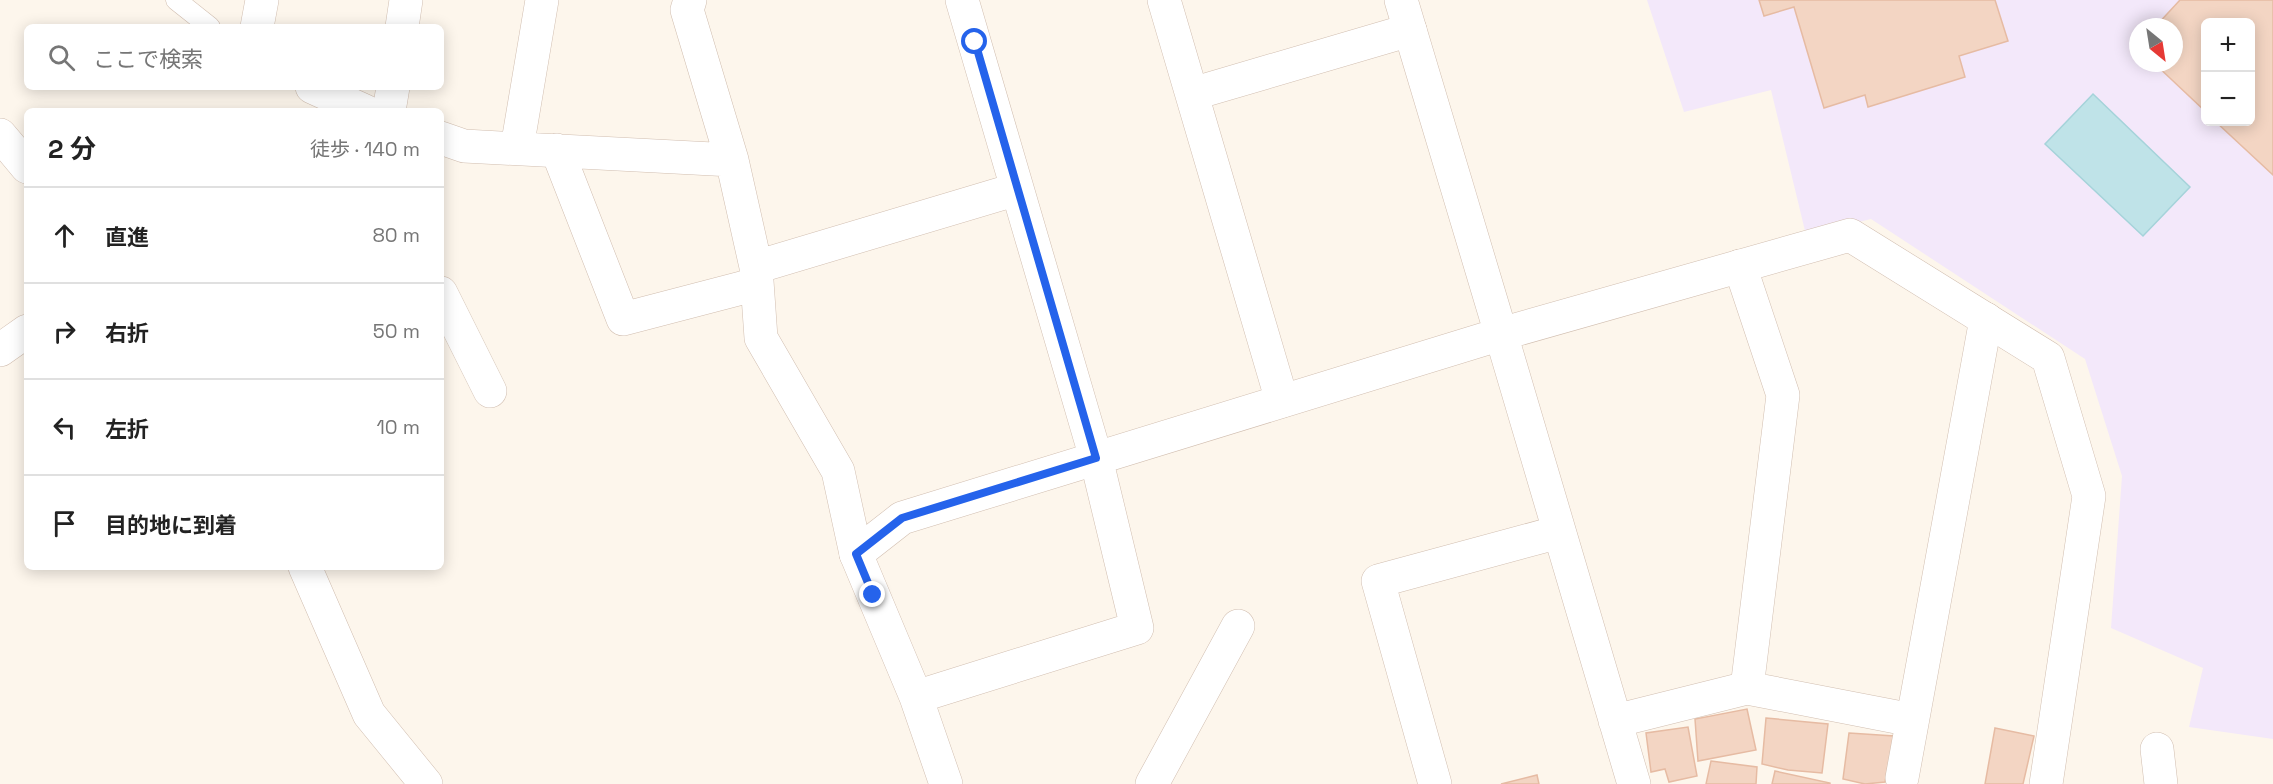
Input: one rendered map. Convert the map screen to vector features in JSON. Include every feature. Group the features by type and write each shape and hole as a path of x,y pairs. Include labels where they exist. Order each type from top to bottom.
{"street":[{"path":"258,24 262,0"},
{"path":"402,24 406,0"},
{"path":"517,148 542,0"},
{"path":"690,0 687,10 732,160 756,275 761,338 838,471 856,554 916,697 946,784"},
{"path":"916,697 1137,628 1096,458 962,0"},
{"path":"1164,0 1282,401"},
{"path":"1192,94 1405,15 1634,784"},
{"path":"319,90 358,108"},
{"path":"390,108 392,90"},
{"path":"0,135 24,163"},
{"path":"444,139 464,146 732,160"},
{"path":"557,150 623,319 1017,189"},
{"path":"856,554 902,518 1501,334 1850,235 2048,358 2090,496 2046,784"},
{"path":"1740,266 1783,395 1747,688"},
{"path":"444,299 490,391"},
{"path":"1902,778 1986,319"},
{"path":"0,350 24,333"},
{"path":"1435,784 1378,581 1559,532"},
{"path":"306,570 369,714 426,784"},
{"path":"1152,784 1238,626"},
{"path":"1615,721 1747,688 1912,720"},
{"path":"2157,749 2161,784"}],"lane":[{"path":"176,0 206,24"}],"shaded area":[{"path":"1647,0 2273,0 2273,739 2189,727 2203,668 2111,628 2122,476 2085,359 1871,219 1806,235 1771,90 1684,112"}],"water":[{"path":"2093,94 2190,187 2143,236 2045,144"}],"building":[{"path":"1759,0 1995,0 2008,41 1959,56 1965,77 1868,107 1865,95 1824,108 1794,7 1764,16"},
{"path":"2180,0 2273,0 2273,175 2220,126 2255,126 2255,18 2201,18 2201,107 2164,72 2183,72 2183,18 2163,18"},
{"path":"1747,709 1756,750 1698,761 1695,719"},
{"path":"1766,718 1828,724 1822,773 1788,770 1762,764"},
{"path":"1688,727 1697,776 1669,782 1665,769 1651,772 1646,733"},
{"path":"1995,728 2034,736 2023,784 1985,784"},
{"path":"1849,733 1894,736 1885,782 1865,784 1843,779"},
{"path":"1711,761 1757,767 1756,784 1706,784"},
{"path":"1775,771 1830,783 1830,784 1772,784"},
{"path":"1537,775 1539,784 1501,784"}],"route":[{"path":"873,595 856,554 902,518 1096,458 975,42"}]}
